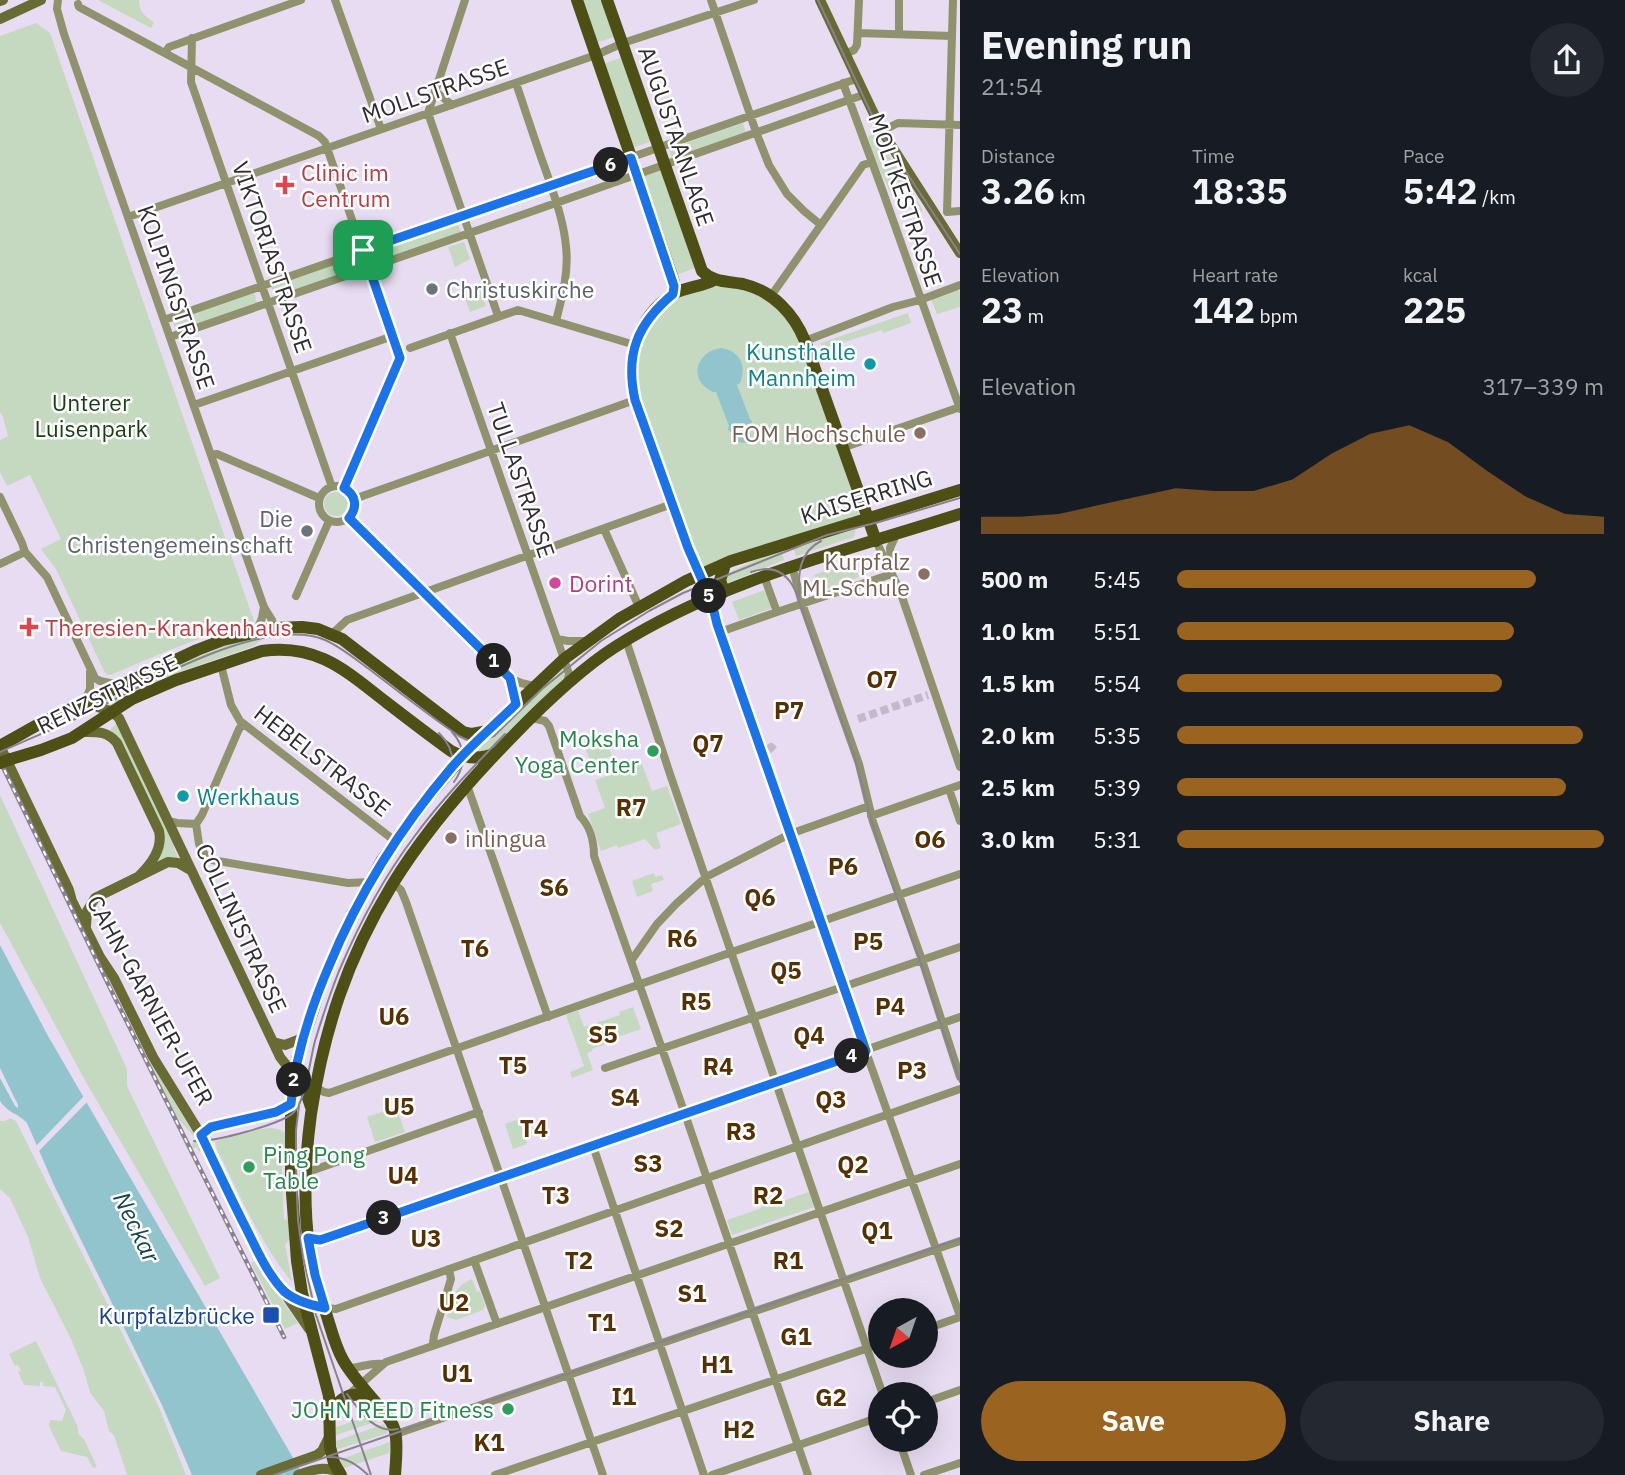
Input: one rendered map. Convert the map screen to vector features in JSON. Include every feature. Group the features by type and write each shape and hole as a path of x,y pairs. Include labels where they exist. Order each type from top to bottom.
{"main road":[{"path":"577,0 674,282 673,294"},
{"name":"AUGUSTAANLAGE","path":"607,0 699,264 702,271 714,280"},
{"path":"710,597 672,505 635,400 631,375 635,345 651,314 673,294 714,280 745,285 771,296 788,312 801,331 876,541"},
{"name":"KAISERRING","path":"340,1474 332,1457 329,1437 327,1386 297,1261 291,1180 291,1104 294,1075 303,1038 321,983 360,899 382,860 462,756 564,659 639,607 686,581 784,543 960,490"},
{"path":"862,504 895,509"},
{"name":"KAISERRING","path":"400,1432 377,1405 363,1382 348,1368 340,1354 315,1275 308,1238 305,1173 322,1050 340,992 368,928 393,883 427,835 496,753 592,663 626,640 710,597 764,576 960,514"},
{"path":"853,548 862,536 867,518"},
{"path":"686,581 692,558"},
{"path":"710,597 715,576 727,564"},
{"path":"724,592 720,580 727,564"},
{"path":"700,575 724,592"},
{"name":"RENZSTRASSE","path":"3,752 39,724 223,640 274,628 302,627 332,634"},
{"path":"262,651 272,637 274,628"},
{"path":"304,652 320,646 332,634 463,732 472,734 489,731"},
{"path":"221,665 217,652 223,640"},
{"name":"RENZSTRASSE","path":"3,752 60,743 84,732 132,699 169,683 262,651 288,649 328,660 451,751 462,756"},
{"path":"432,736 447,761 449,771"},
{"path":"462,756 482,758 496,753"},
{"path":"382,860 383,875 393,883"},
{"path":"294,1075 304,1089 312,1111"},
{"path":"330,1413 344,1398 353,1395 369,1398 377,1405"},
{"path":"395,1475 400,1432"}],"street":[{"path":"0,19 41,0"},
{"name":"KOLPINGSTRASSE","path":"58,0 57,9 64,34 264,607 274,628"},
{"path":"165,53 169,47 192,38 301,0"},
{"path":"335,0 381,130"},
{"path":"465,0 428,113 498,313"},
{"path":"711,0 769,165 787,194 821,225"},
{"name":"MOLLSTRASSE","path":"128,217 596,55 623,43 754,0"},
{"path":"820,0 882,131 942,215 960,253"},
{"path":"845,54 854,50 857,45 859,0"},
{"path":"899,34 900,0"},
{"path":"942,215 950,124 953,0"},
{"path":"78,4 79,7 319,136 325,142 400,358 344,488"},
{"path":"858,33 952,36"},
{"name":"VIKTORIASTRASSE","path":"192,38 191,82 332,487"},
{"path":"164,320 856,79"},
{"path":"516,83 565,235 567,261 563,295 556,321"},
{"name":"MOLTKESTRASSE","path":"843,83 960,408"},
{"path":"435,91 452,105"},
{"path":"170,337 863,94"},
{"path":"882,131 898,123 960,125"},
{"path":"771,296 863,165 872,162"},
{"path":"942,215 960,211"},
{"path":"805,341 960,285"},
{"path":"410,348 518,310 635,345"},
{"name":"TULLASTRASSE","path":"450,333 569,674 567,686"},
{"path":"194,405 393,336"},
{"path":"354,499 635,400"},
{"path":"842,448 960,408"},
{"path":"211,455 217,454 319,498"},
{"path":"344,488 352,494 354,509 349,518 340,523 329,521 321,514 319,498 326,489 344,488"},
{"path":"0,497 25,552 47,578 90,669 100,681 120,685"},
{"path":"332,634 346,620 672,505"},
{"path":"349,518 510,678 534,686"},
{"path":"296,596 329,521"},
{"path":"604,529 639,607"},
{"path":"889,575 890,550 896,535"},
{"path":"876,541 889,575 900,591 960,767"},
{"path":"0,564 25,552"},
{"path":"792,566 802,603 859,764 870,811 960,1077"},
{"path":"720,632 889,575"},
{"path":"764,576 777,612"},
{"path":"710,597 820,921 960,1317 938,1325"},
{"path":"693,605 715,617"},
{"path":"256,632 264,607"},
{"path":"557,639 587,641"},
{"path":"626,640 879,1382"},
{"name":"HEBELSTRASSE","path":"221,665 231,705 243,724 395,841"},
{"path":"90,669 90,689 84,703 113,712"},
{"path":"510,678 516,704"},
{"name":"COLLINISTRASSE","path":"113,712 119,718 280,1057 294,1075"},
{"path":"532,718 545,721 549,726 580,816 586,822 594,846 594,856 808,1475"},
{"path":"243,724 196,824 199,844 206,858 348,883 369,882"},
{"name":"COLLINISTRASSE","path":"84,732 102,732 117,743 159,831 160,841 155,856 139,876"},
{"name":"CAHN-GARNIER-UFER","path":"3,752 72,901 147,1046 143,1059 151,1060 162,1072 201,1135 255,1247 313,1334"},
{"path":"467,785 548,1017"},
{"path":"631,961 657,924 706,877 790,834 960,785"},
{"path":"948,789 960,821"},
{"path":"168,821 196,824"},
{"path":"86,926 87,911 96,898 171,862 192,871 206,858"},
{"path":"316,1087 329,1093 960,874"},
{"path":"348,883 360,899"},
{"path":"393,883 401,890 603,1475"},
{"path":"69,890 81,897 96,898"},
{"path":"606,1068 960,947"},
{"path":"308,1238 320,1240 329,1237 960,1017"},
{"path":"273,1042 285,1045 303,1038"},
{"path":"282,1290 305,1303 334,1309 960,1089"},
{"path":"201,1135 211,1127 276,1112 291,1104"},
{"path":"305,1173 479,1112"},
{"path":"593,1146 704,1475"},
{"path":"344,1398 383,1364 960,1164"},
{"path":"400,1432 960,1241"},
{"path":"474,1260 497,1324"},
{"path":"433,1343 451,1279 449,1269"},
{"path":"495,1475 867,1348"},
{"path":"348,1368 372,1363 383,1364"},
{"path":"938,1398 960,1390"},
{"path":"712,1475 868,1421"},
{"path":"261,1475 314,1456 322,1451 329,1437"},
{"path":"903,1452 911,1475"},
{"path":"924,1475 960,1463"},
{"path":"298,1475 318,1468 340,1474"}],"green space":[{"path":"98,0 139,0 143,13 154,22 151,28"},
{"path":"581,0 603,0 616,36 596,43"},
{"name":"Unterer Luisenpark","path":"36,23 50,33 254,621 200,638 109,675 105,673 56,569 41,549 61,539 30,475 7,486 0,472 0,440 8,436 0,413 0,36"},
{"path":"623,57 652,141 632,148 603,64"},
{"path":"743,123 746,133 672,159 669,149"},
{"path":"874,132 923,212 916,208 911,194 904,186 894,187 896,195 892,196 869,147 871,145 868,137"},
{"path":"663,169 695,268 676,275 642,176"},
{"path":"457,222 461,232 380,260 376,250"},
{"path":"464,242 470,259 455,267 448,247"},
{"path":"354,257 357,268 275,297 271,286"},
{"path":"724,284 756,292 785,314 810,364 859,515 701,569 639,399 635,365 646,329 663,307 689,291"},
{"path":"480,289 486,306 470,312 463,292"},
{"path":"958,289 960,307 937,314 931,299"},
{"path":"254,292 257,303 176,331 172,320"},
{"path":"908,313 911,323 823,349 821,343"},
{"path":"336,492 347,499 348,504 341,515 336,516 325,509 324,504 331,493"},
{"path":"855,527 854,537 796,556 792,544"},
{"path":"780,548 784,560 728,583 726,574"},
{"path":"853,561 859,577 820,591 814,575"},
{"path":"765,590 772,608 739,620 732,602"},
{"path":"269,634 254,646 182,671 115,706 97,700 213,647"},
{"path":"562,669 566,678 493,749 470,754"},
{"path":"116,724 174,842 179,860 155,865 163,846 108,732"},
{"path":"607,742 612,756 591,763 586,750"},
{"path":"642,764 652,791 667,786 681,824 656,833 661,848 655,850 645,839 601,851 588,814 605,808 595,780"},
{"path":"0,795 127,1069 127,1086 220,1278 205,1286 87,1084 0,923"},
{"path":"654,873 655,877 662,875 664,880 651,884 653,891 637,897 632,881"},
{"path":"633,1007 641,1029 592,1049 587,1053 593,1070 572,1078 570,1072 584,1066 566,1015 578,1011 584,1027 620,1015 619,1012"},
{"path":"148,1063 151,1063 203,1149 199,1152 196,1147 191,1147 195,1138 176,1116"},
{"path":"396,1107 405,1132 375,1142 367,1117"},
{"path":"10,1118 16,1121 158,1405 186,1475 127,1475 104,1411 90,1392 71,1339 40,1278 28,1237 10,1198 0,1189 0,1121"},
{"path":"519,1119 527,1144 513,1149 505,1124"},
{"path":"272,1128 287,1135 286,1146 281,1150 284,1220 289,1219 291,1238 285,1244 292,1282 251,1218 215,1141"},
{"path":"809,1192 814,1207 732,1235 727,1220 762,1208 761,1204 772,1200 774,1204"},
{"path":"254,1261 298,1323 285,1329 251,1263"},
{"path":"472,1279 477,1292 480,1291 485,1306 483,1310 456,1320 447,1317 454,1294"},
{"path":"36,1341 77,1425 79,1435 84,1439 97,1467 93,1468 87,1457 61,1451 49,1426 50,1420 62,1421 66,1410 55,1387 43,1386 43,1382 40,1382 40,1386 24,1385 18,1372 21,1371 9,1354"},
{"path":"376,1414 381,1420 336,1435 336,1427"},
{"path":"384,1424 388,1433 335,1450 336,1441"},
{"path":"390,1442 389,1453 344,1468 338,1460"}],"water":[{"path":"721,348 733,352 742,365 742,376 737,385 752,421 751,439 746,443 738,442 728,430 729,426 716,392 705,387 698,374 700,361 705,355"},
{"name":"Neckar","path":"0,945 48,1036 303,1475 192,1475 162,1405 54,1185 27,1123 0,1101 0,1078 18,1108 0,1068"}],"pier":[{"path":"86,1094 89,1100 36,1154 34,1148"}],"tunnel":[{"path":"858,719 928,695"},
{"path":"768,749 771,747 776,752"}],"tram line":[{"path":"818,0 880,132 960,254"},
{"path":"0,752 206,656 239,644 270,637 299,635 325,640 337,646 459,736 478,741 494,736 542,689 601,641 683,593 827,535 960,498"},
{"path":"799,596 801,564 808,551 821,541"},
{"path":"751,572 765,569 777,571 787,578 795,590 854,755 883,859 960,1082"},
{"path":"452,732 460,744 463,756 461,769 454,782"},
{"path":"439,733 451,753 450,777"},
{"path":"194,1141 246,1132 276,1122 294,1112 305,1089 315,1041 336,980 372,902 424,823 505,734"},
{"path":"299,1106 296,1168 303,1257 316,1315 371,1475"},
{"path":"274,1475 960,1239"},
{"path":"347,1394 375,1425 389,1430 398,1429"},
{"path":"328,1457 350,1462 368,1475"}],"railway":[{"path":"0,761 284,1337"}],"place":[{"name":"Clinic im Centrum","path":"285,185"},
{"name":"Christuskirche","path":"432,289"},
{"name":"Kunsthalle Mannheim","path":"870,364"},
{"name":"FOM Hochschule","path":"920,433"},
{"name":"Die Christengemeinschaft","path":"307,531"},
{"name":"Kurpfalz ML-Schule","path":"924,574"},
{"name":"Dorint","path":"555,583"},
{"name":"Theresien-Krankenhaus","path":"29,627"},
{"name":"Moksha Yoga Center","path":"653,751"},
{"name":"Werkhaus","path":"183,796"},
{"name":"inlingua","path":"451,838"},
{"name":"Ping Pong Table","path":"249,1167"},
{"name":"Kurpfalzbrücke","path":"271,1315"},
{"name":"JOHN REED Fitness","path":"508,1409"}],"district":[{"name":"O7","path":"882,679"},
{"name":"P7","path":"789,710"},
{"name":"Q7","path":"708,743"},
{"name":"R7","path":"631,807"},
{"name":"O6","path":"930,839"},
{"name":"P6","path":"843,866"},
{"name":"S6","path":"554,887"},
{"name":"Q6","path":"760,897"},
{"name":"R6","path":"682,938"},
{"name":"P5","path":"868,941"},
{"name":"T6","path":"475,948"},
{"name":"Q5","path":"786,970"},
{"name":"R5","path":"696,1001"},
{"name":"P4","path":"890,1006"},
{"name":"U6","path":"394,1016"},
{"name":"S5","path":"603,1034"},
{"name":"Q4","path":"809,1035"},
{"name":"T5","path":"513,1065"},
{"name":"R4","path":"718,1066"},
{"name":"P3","path":"912,1070"},
{"name":"S4","path":"625,1097"},
{"name":"Q3","path":"831,1099"},
{"name":"U5","path":"399,1106"},
{"name":"T4","path":"534,1128"},
{"name":"R3","path":"741,1131"},
{"name":"S3","path":"648,1163"},
{"name":"Q2","path":"853,1164"},
{"name":"U4","path":"403,1175"},
{"name":"T3","path":"556,1195"},
{"name":"R2","path":"768,1195"},
{"name":"S2","path":"669,1228"},
{"name":"Q1","path":"877,1230"},
{"name":"U3","path":"426,1238"},
{"name":"T2","path":"579,1260"},
{"name":"R1","path":"788,1260"},
{"name":"S1","path":"692,1293"},
{"name":"U2","path":"454,1302"},
{"name":"T1","path":"602,1322"},
{"name":"G1","path":"796,1336"},
{"name":"H1","path":"717,1364"},
{"name":"U1","path":"457,1373"},
{"name":"I1","path":"624,1396"},
{"name":"G2","path":"831,1397"},
{"name":"H2","path":"739,1429"},
{"name":"K1","path":"489,1442"}],"route":[{"path":"631,158 674,282 673,294 648,318 635,345 631,375 635,400 688,548 712,603 866,1051 329,1237 320,1240 308,1238 325,1308 305,1303 282,1290 255,1247 201,1135 211,1127 276,1112 291,1104 294,1075 303,1038 321,983 360,899 395,841 453,766 516,704 510,678 349,518 355,504 352,494 344,488 400,358 363,250 631,158"}]}
